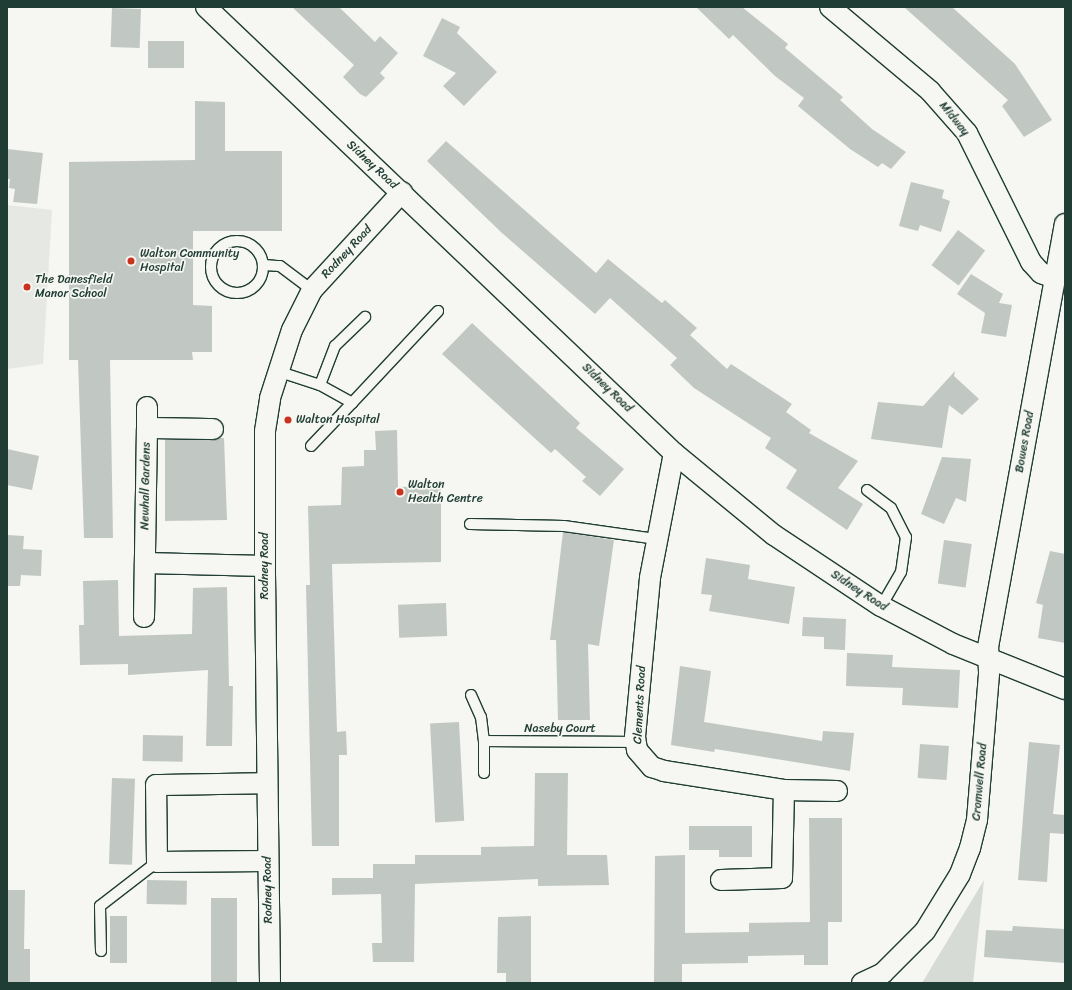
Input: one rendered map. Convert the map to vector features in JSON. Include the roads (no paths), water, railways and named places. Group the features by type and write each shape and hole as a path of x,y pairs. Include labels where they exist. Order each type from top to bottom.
{"street":[{"name":"Sidney Road","path":"206,7 674,452 774,535 881,606 987,660 1065,689"},
{"name":"Midway","path":"830,7 930,90 967,133 1030,262 1041,273 1055,278"},
{"name":"Rodney Road","path":"270,983 267,860 265,431 277,371 292,330 312,290 402,192"},
{"name":"Bowes Road","path":"987,660 1065,224"},
{"path":"146,428 147,407"},
{"name":"Newhall Gardens","path":"144,617 146,428 213,429"},
{"name":"Clements Road","path":"674,452 650,578 636,742 642,759 652,767 784,790 837,791"},
{"path":"145,563 265,566"},
{"name":"Cromwell Road","path":"862,983 883,973 925,932 960,874 977,820 989,674 987,660"},
{"path":"267,783 156,785 157,862 267,860"},
{"path":"721,880 782,878 784,790"}],"lane":[{"path":"235,241 249,243 256,248 264,265 259,283 252,289 239,293 226,291 218,286 211,269 216,252 222,245 235,241"},
{"path":"264,265 280,266 312,290"},
{"path":"311,446 438,311"},
{"path":"320,385 335,346 365,317"},
{"path":"277,371 320,385 352,403"},
{"path":"867,490 891,508 906,537 901,572 881,606"},
{"path":"470,524 564,526 657,539"},
{"path":"471,695 481,717 484,741 484,773"},
{"name":"Naseby Court","path":"484,741 636,742"},
{"path":"101,951 100,906 157,862"}],"place":[{"name":"Walton Community Hospital","path":"131,261"},
{"name":"The Danesfield Manor School","path":"27,287"},
{"name":"Walton Hospital","path":"288,420"},
{"name":"Walton Health Centre","path":"400,492"}]}
